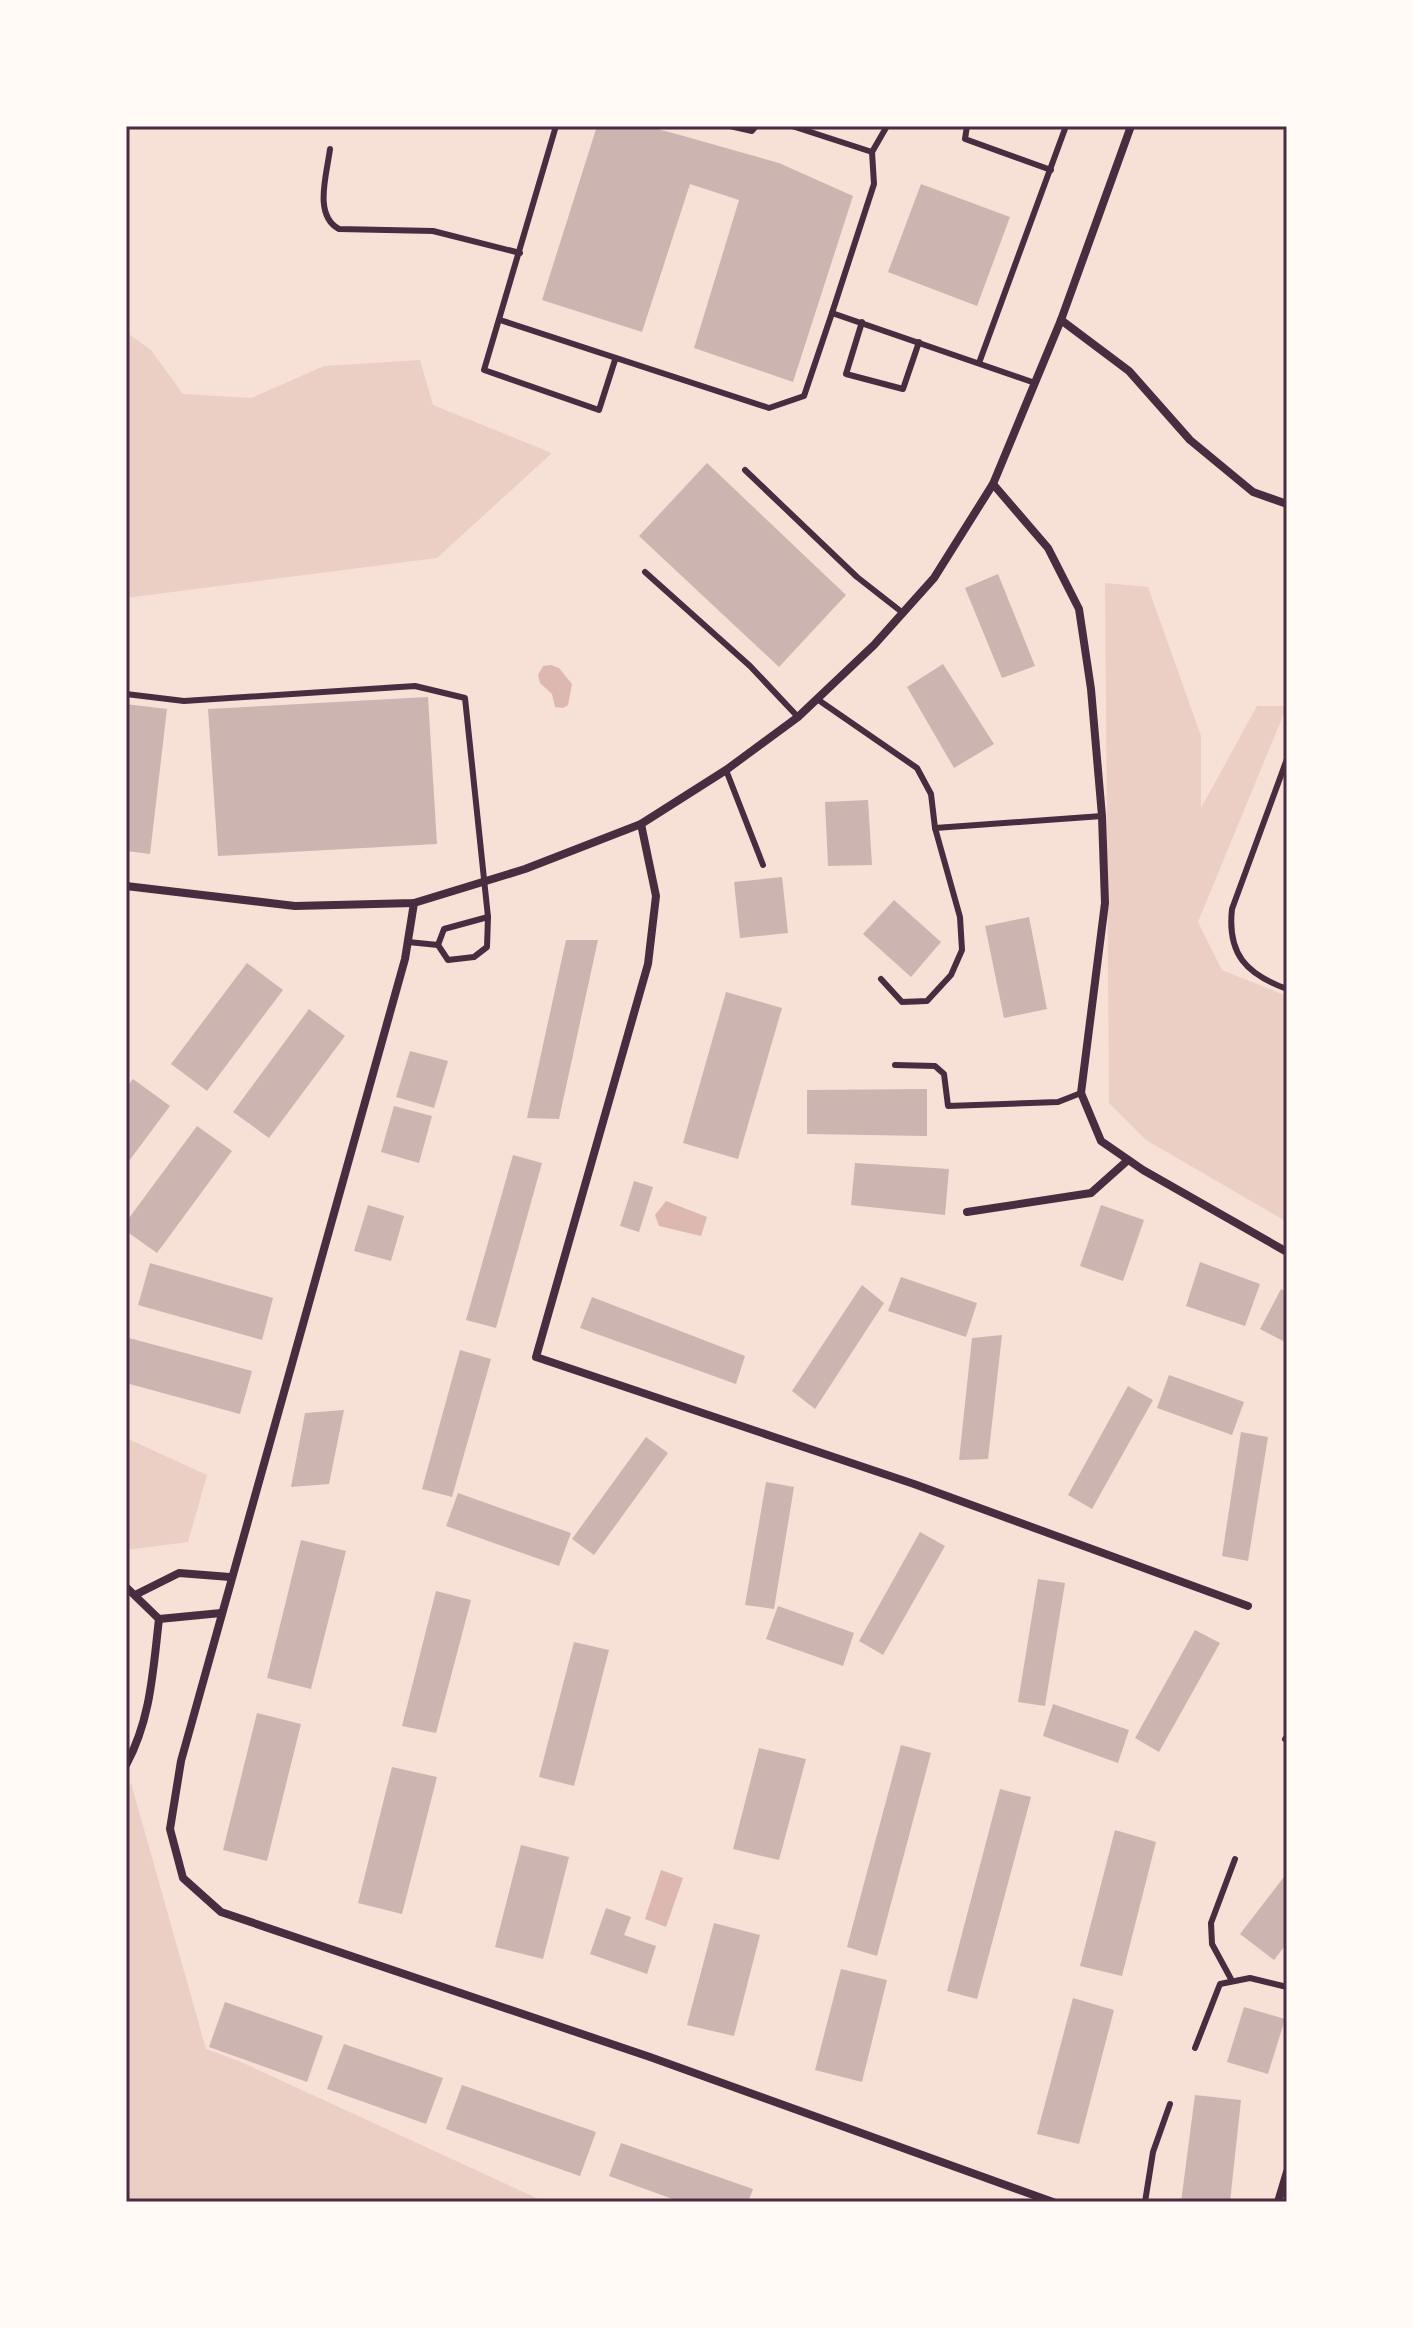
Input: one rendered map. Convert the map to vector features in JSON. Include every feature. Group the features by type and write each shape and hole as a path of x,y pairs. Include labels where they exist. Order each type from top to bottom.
{"street":[{"path":"126,886 295,906 414,903 486,881 641,824 726,770 798,717 934,578 993,484 1061,320 1131,126"},
{"path":"1061,320 1129,371 1190,440 1253,492 1287,504"},
{"path":"993,484 1048,548 1079,609 1091,689 1102,816 1105,903 1081,1093 1101,1141 1128,1160 1287,1252"},
{"path":"641,824 656,896 648,964 536,1357 914,1484 1248,1606"},
{"path":"414,903 408,942 181,1761 170,1829 183,1878 221,1912 650,2057 1053,2202"},
{"path":"967,1212 1091,1193 1128,1160"},
{"path":"137,1594 179,1573 230,1577"},
{"path":"126,1587 137,1594 159,1619 153,1691 137,1745 126,1765"},
{"path":"159,1619 221,1613"},
{"path":"1278,2202 1287,2172"}],"lane":[{"path":"556,126 484,370 599,410 615,360"},
{"path":"730,126 752,131 756,126"},
{"path":"792,126 872,152"},
{"path":"500,320 769,408 804,396 874,184 872,152 887,126"},
{"path":"967,126 965,139 1051,170"},
{"path":"979,363 1066,126"},
{"path":"330,149 323,212 327,223 339,229 433,231 520,253"},
{"path":"832,313 1035,383"},
{"path":"862,322 846,374 903,389 919,342"},
{"path":"745,470 857,577 903,613"},
{"path":"645,572 750,666 798,717"},
{"path":"126,694 184,701 415,686 465,698 486,881 487,947 474,957 448,960 438,945"},
{"path":"817,699 917,768 931,794 935,828 960,917 962,950 951,975 927,1001 902,1002 881,979"},
{"path":"1287,759 1232,909 1229,933 1241,961 1261,980 1287,989"},
{"path":"726,770 763,865"},
{"path":"935,828 1102,816"},
{"path":"438,945 444,929 488,917"},
{"path":"408,942 438,945"},
{"path":"895,1065 935,1066 944,1074 948,1106 1058,1102 1081,1093"},
{"path":"1231,1979 1212,1944 1211,1923 1235,1859"},
{"path":"1195,2048 1220,1984 1231,1979 1250,1978 1287,1987"},
{"path":"1145,2202 1153,2152 1170,2104"}],"shaded area":[{"path":"126,332 151,350 183,394 251,398 324,366 420,360 433,405 552,453 437,558 126,598"},
{"path":"1105,583 1148,587 1201,736 1201,808 1257,706 1287,706 1198,922 1222,970 1287,996 1287,1222 1146,1140 1109,1103"},
{"path":"543,666 559,668 572,684 568,705 563,708 555,707 552,694 540,683 538,675"},
{"path":"666,1201 707,1217 701,1236 659,1226 655,1215"},
{"path":"126,1438 207,1475 188,1542 126,1550"},
{"path":"131,1783 206,2049 239,2061 545,2202 126,2202 126,1791"},
{"path":"661,1870 683,1878 666,1927 645,1919"}],"building":[{"path":"597,126 646,126 680,135 779,163 853,196 793,382 694,348 739,200 690,184 642,332 542,300"},
{"path":"921,184 1010,217 977,306 888,272"},
{"path":"707,463 846,595 779,667 639,536"},
{"path":"998,574 1035,666 1002,678 965,588"},
{"path":"943,664 994,744 954,768 907,687"},
{"path":"428,697 437,844 218,856 208,709"},
{"path":"126,704 167,709 150,854 126,851"},
{"path":"868,800 872,865 828,866 825,802"},
{"path":"782,877 788,933 740,938 734,882"},
{"path":"894,900 941,942 911,977 863,934"},
{"path":"1029,917 1047,1009 1004,1018 985,926"},
{"path":"566,940 598,940 559,1119 527,1118"},
{"path":"247,963 283,990 207,1091 171,1064"},
{"path":"726,992 782,1008 738,1159 683,1143"},
{"path":"309,1009 345,1036 269,1138 233,1112"},
{"path":"410,1051 448,1061 434,1108 396,1097"},
{"path":"133,1079 170,1106 126,1165 126,1088"},
{"path":"927,1089 927,1136 807,1134 807,1090"},
{"path":"394,1106 432,1116 419,1163 381,1152"},
{"path":"197,1126 232,1151 157,1253 126,1231 126,1222"},
{"path":"513,1155 542,1163 496,1328 466,1320"},
{"path":"855,1163 949,1169 945,1215 851,1205"},
{"path":"634,1181 653,1187 639,1232 620,1226"},
{"path":"368,1205 404,1216 391,1261 354,1251"},
{"path":"1101,1205 1144,1220 1123,1281 1080,1266"},
{"path":"1200,1262 1260,1284 1245,1326 1186,1306"},
{"path":"150,1263 273,1298 262,1340 138,1305"},
{"path":"901,1277 977,1303 966,1337 888,1311"},
{"path":"862,1285 884,1303 815,1409 792,1391"},
{"path":"1281,1289 1287,1292 1287,1343 1260,1329"},
{"path":"592,1297 745,1356 736,1384 580,1328"},
{"path":"1002,1335 988,1459 959,1460 972,1338"},
{"path":"129,1338 252,1371 240,1414 126,1383"},
{"path":"460,1350 491,1359 452,1497 422,1489"},
{"path":"1169,1375 1244,1402 1232,1435 1157,1408"},
{"path":"1128,1386 1153,1400 1092,1509 1068,1495"},
{"path":"344,1410 329,1484 291,1487 305,1413"},
{"path":"1241,1432 1268,1437 1248,1561 1222,1556"},
{"path":"646,1437 668,1453 594,1555 572,1539"},
{"path":"766,1482 794,1487 774,1609 745,1605"},
{"path":"458,1493 571,1533 559,1566 446,1526"},
{"path":"920,1532 945,1546 883,1655 859,1641"},
{"path":"301,1540 346,1551 311,1689 267,1678"},
{"path":"1038,1579 1065,1583 1045,1706 1018,1702"},
{"path":"436,1591 471,1600 436,1733 402,1726"},
{"path":"778,1606 854,1633 843,1666 766,1639"},
{"path":"1195,1630 1220,1643 1159,1752 1135,1738"},
{"path":"574,1642 609,1650 574,1786 539,1777"},
{"path":"1053,1704 1129,1730 1118,1763 1043,1736"},
{"path":"257,1713 301,1724 267,1861 223,1850"},
{"path":"901,1745 931,1753 877,1956 847,1947"},
{"path":"759,1748 806,1759 779,1860 733,1849"},
{"path":"392,1767 437,1777 402,1914 358,1903"},
{"path":"1000,1789 1031,1797 977,1999 947,1991"},
{"path":"1115,1830 1156,1842 1122,1976 1080,1966"},
{"path":"521,1845 569,1857 543,1959 495,1947"},
{"path":"1287,1873 1287,1943 1274,1960 1240,1934"},
{"path":"606,1908 631,1917 624,1935 656,1946 647,1974 590,1954"},
{"path":"714,1923 760,1935 734,2036 687,2025"},
{"path":"841,1969 887,1980 862,2082 815,2070"},
{"path":"1073,1998 1114,2010 1079,2144 1037,2134"},
{"path":"225,2002 323,2036 307,2082 209,2047"},
{"path":"1244,2007 1285,2019 1268,2074 1227,2062"},
{"path":"344,2044 443,2078 426,2124 327,2089"},
{"path":"462,2085 596,2132 580,2176 446,2129"},
{"path":"1195,2095 1241,2100 1230,2202 1181,2202"},
{"path":"621,2143 753,2189 748,2202 681,2202 609,2176"}]}
